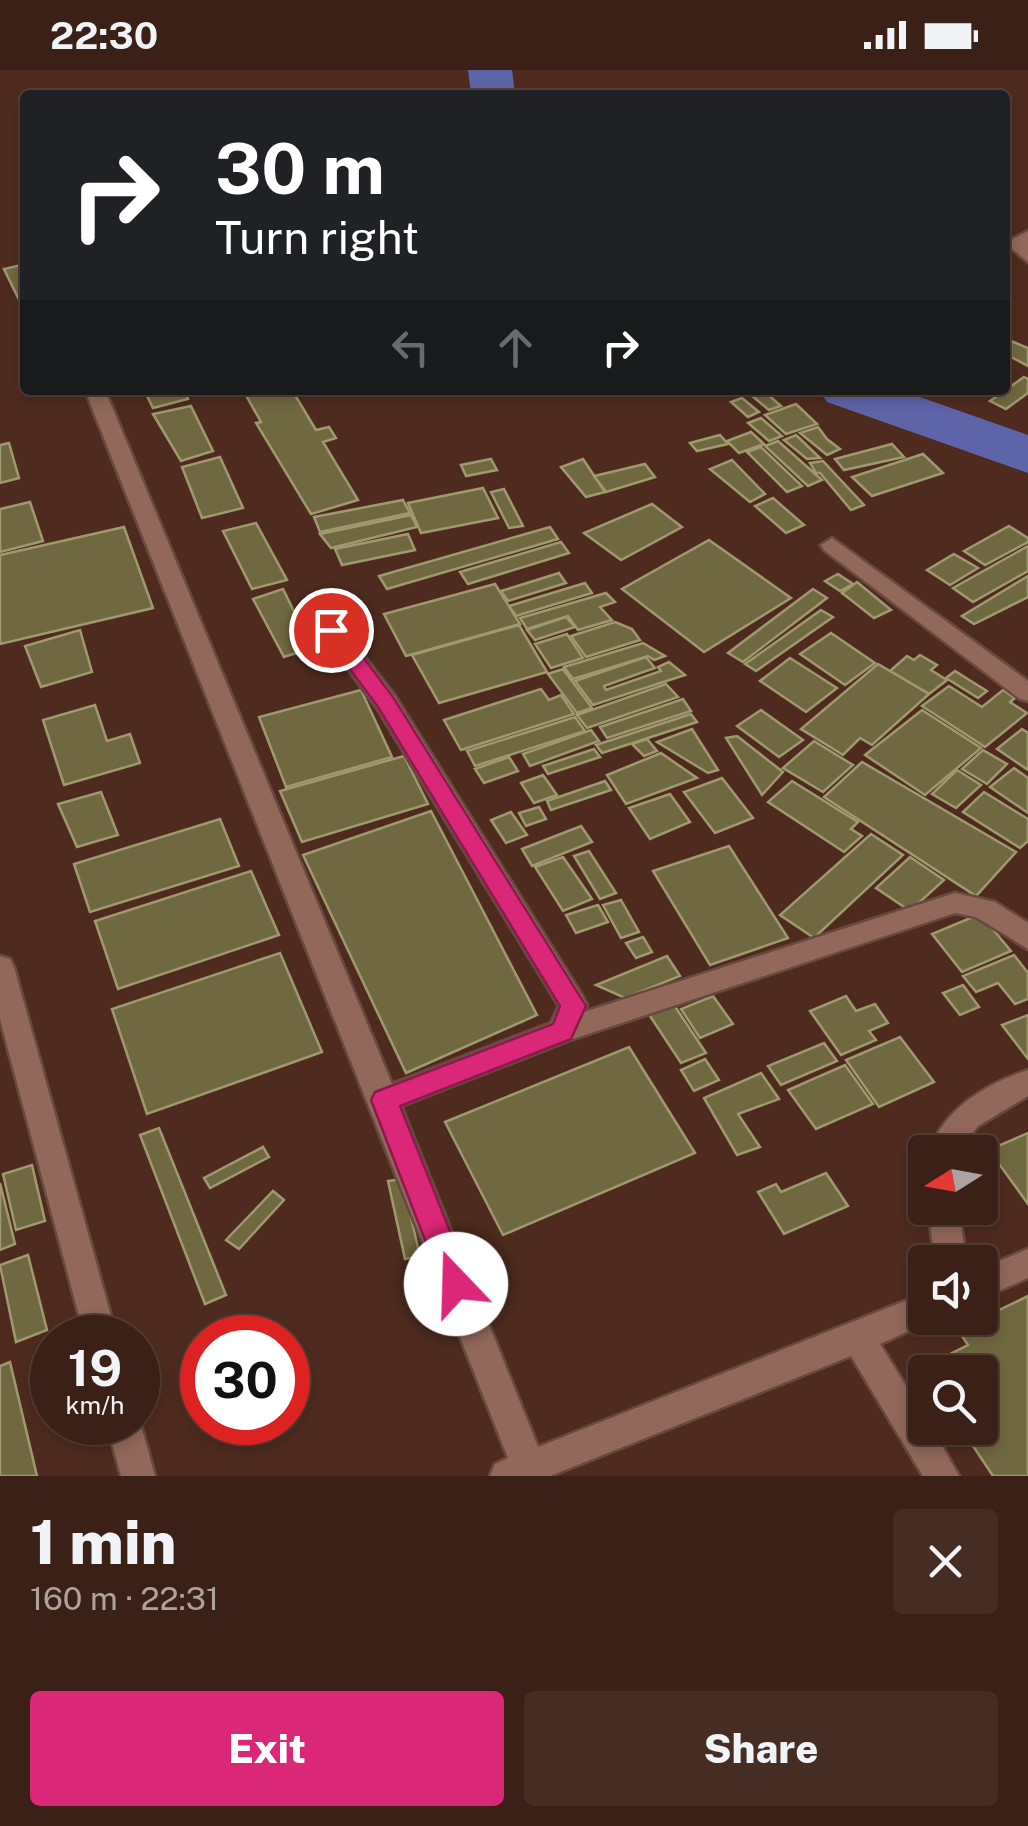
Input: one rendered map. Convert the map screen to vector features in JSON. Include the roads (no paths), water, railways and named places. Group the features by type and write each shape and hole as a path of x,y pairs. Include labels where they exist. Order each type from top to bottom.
{"street":[{"path":"1028,236 1014,243 1028,257"},
{"path":"96,395 384,1100 522,1473 908,1316"},
{"path":"832,544 1028,692"},
{"path":"331,630 386,702 574,1006 562,1032"},
{"path":"384,1100 562,1032 955,903 974,903 993,912 1028,938"},
{"path":"0,967 94,1315"},
{"path":"951,1135 970,1110 1028,1082"},
{"path":"998,1276 1028,1263"},
{"path":"858,1338 942,1476"},
{"path":"129,1445 138,1476"}],"waterway":[{"path":"490,70 492,90"},
{"path":"861,395 1028,455"}]}
